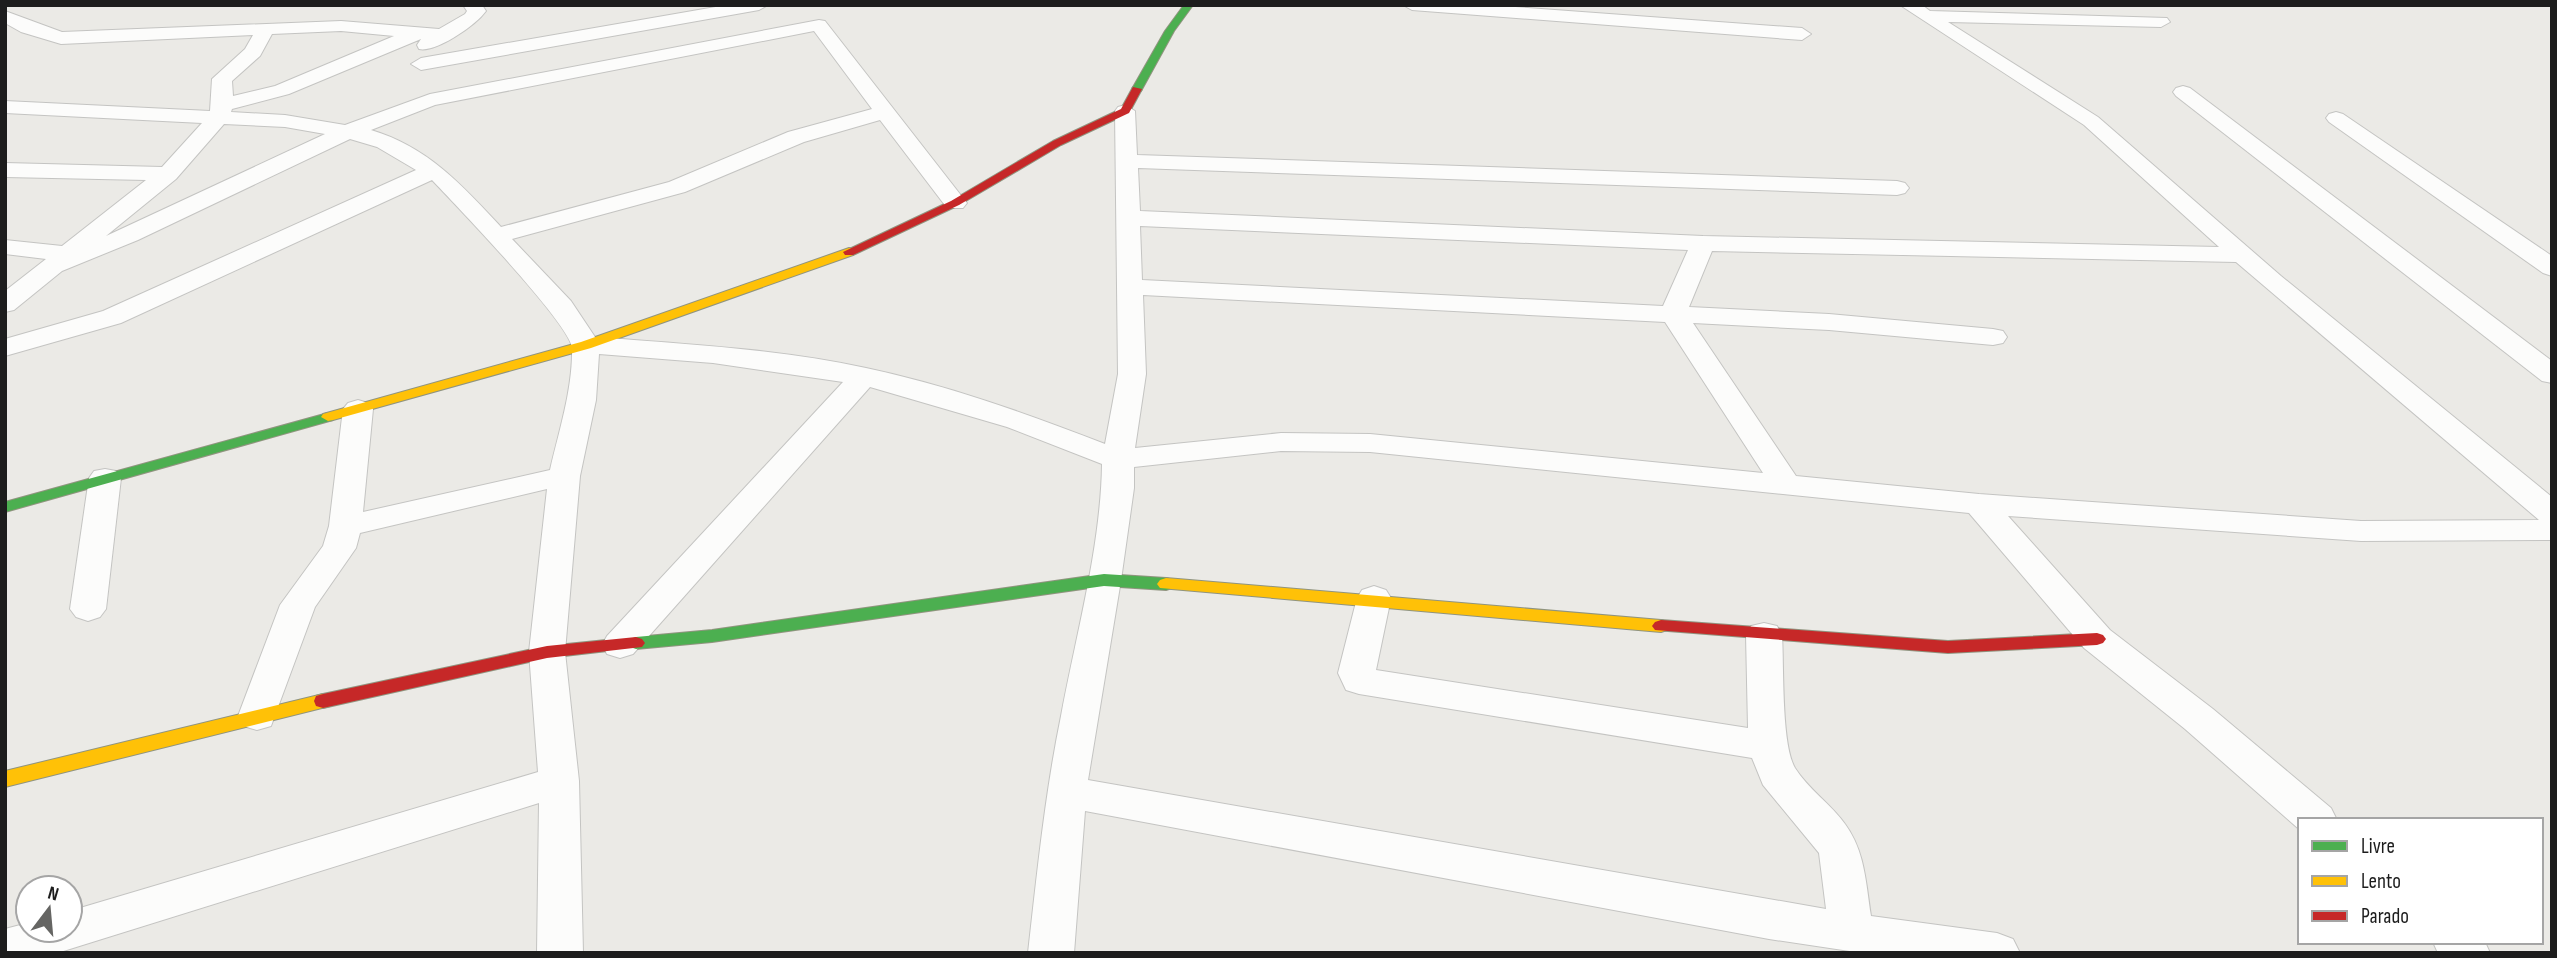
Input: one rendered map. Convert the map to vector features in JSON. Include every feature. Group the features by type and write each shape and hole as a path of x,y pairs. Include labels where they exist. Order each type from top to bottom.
{"street":[{"path":"430,100 418,59 419,52 442,34 471,18 477,11 472,5"},
{"path":"421,64 759,5"},
{"path":"808,5 819,25 955,204"},
{"path":"1051,953 1066,792 1104,580 1118,488 1118,459 1132,374 1132,287 1125,111 1170,31 1189,5"},
{"path":"1412,5 1586,12 1802,34"},
{"path":"1706,5 1728,28"},
{"path":"1919,11 2161,22"},
{"path":"1919,11 2091,121 2242,255 2552,514"},
{"path":"184,32 223,13"},
{"path":"5,16 27,28 61,37 341,26 442,34"},
{"path":"5,247 60,260 129,235 351,130 430,100 819,25"},
{"path":"220,112 222,79 253,52 266,29"},
{"path":"5,304 168,174 220,112 282,90 420,32"},
{"path":"2183,92 2552,375"},
{"path":"5,107 220,112 351,130 385,142 432,170 562,307 586,345 581,400 564,476 547,652 559,781 560,953"},
{"path":"5,507 586,345 864,246 955,204 1058,143 1125,111"},
{"path":"495,236 677,187 796,137 884,112"},
{"path":"2336,118 2552,268"},
{"path":"1127,161 1897,188"},
{"path":"5,170 168,174"},
{"path":"5,348 112,317 432,170"},
{"path":"1130,218 1703,243 2242,255"},
{"path":"1673,314 1703,243"},
{"path":"1132,287 1829,322 1993,337"},
{"path":"1673,314 1786,484"},
{"path":"586,345 713,355 864,376 1018,421 1118,459 1282,442 1370,443 1979,504 2361,531 2552,530"},
{"path":"620,645 864,376"},
{"path":"257,716 298,605 339,548 345,526 358,409"},
{"path":"345,526 564,476"},
{"path":"88,609 105,478"},
{"path":"1979,504 2097,639 2199,719 2314,818"},
{"path":"5,779 257,716 547,652 712,636 1104,580 1374,598 1764,635 1948,647 2097,639"},
{"path":"1374,598 1357,673 1359,681 1768,746"},
{"path":"1764,635 1768,746 1777,774 1831,836 1840,853 1851,932"},
{"path":"84,925 559,781"},
{"path":"1066,792 1769,920 1997,953"},
{"path":"5,949 22,944"}],"traffic: fast":[{"path":"1137,89 1170,31 1189,5"},
{"path":"5,507 328,417"},
{"path":"636,643 712,636 1104,580 1166,584"}],"traffic: slow":[{"path":"328,417 586,345 849,252"},
{"path":"1166,584 1661,626"},
{"path":"5,779 323,701"}],"traffic: jam":[{"path":"849,252 955,203 1057,143 1125,111 1137,89"},
{"path":"1661,626 1948,647 2097,639"},
{"path":"323,701 547,652 636,643"}]}
